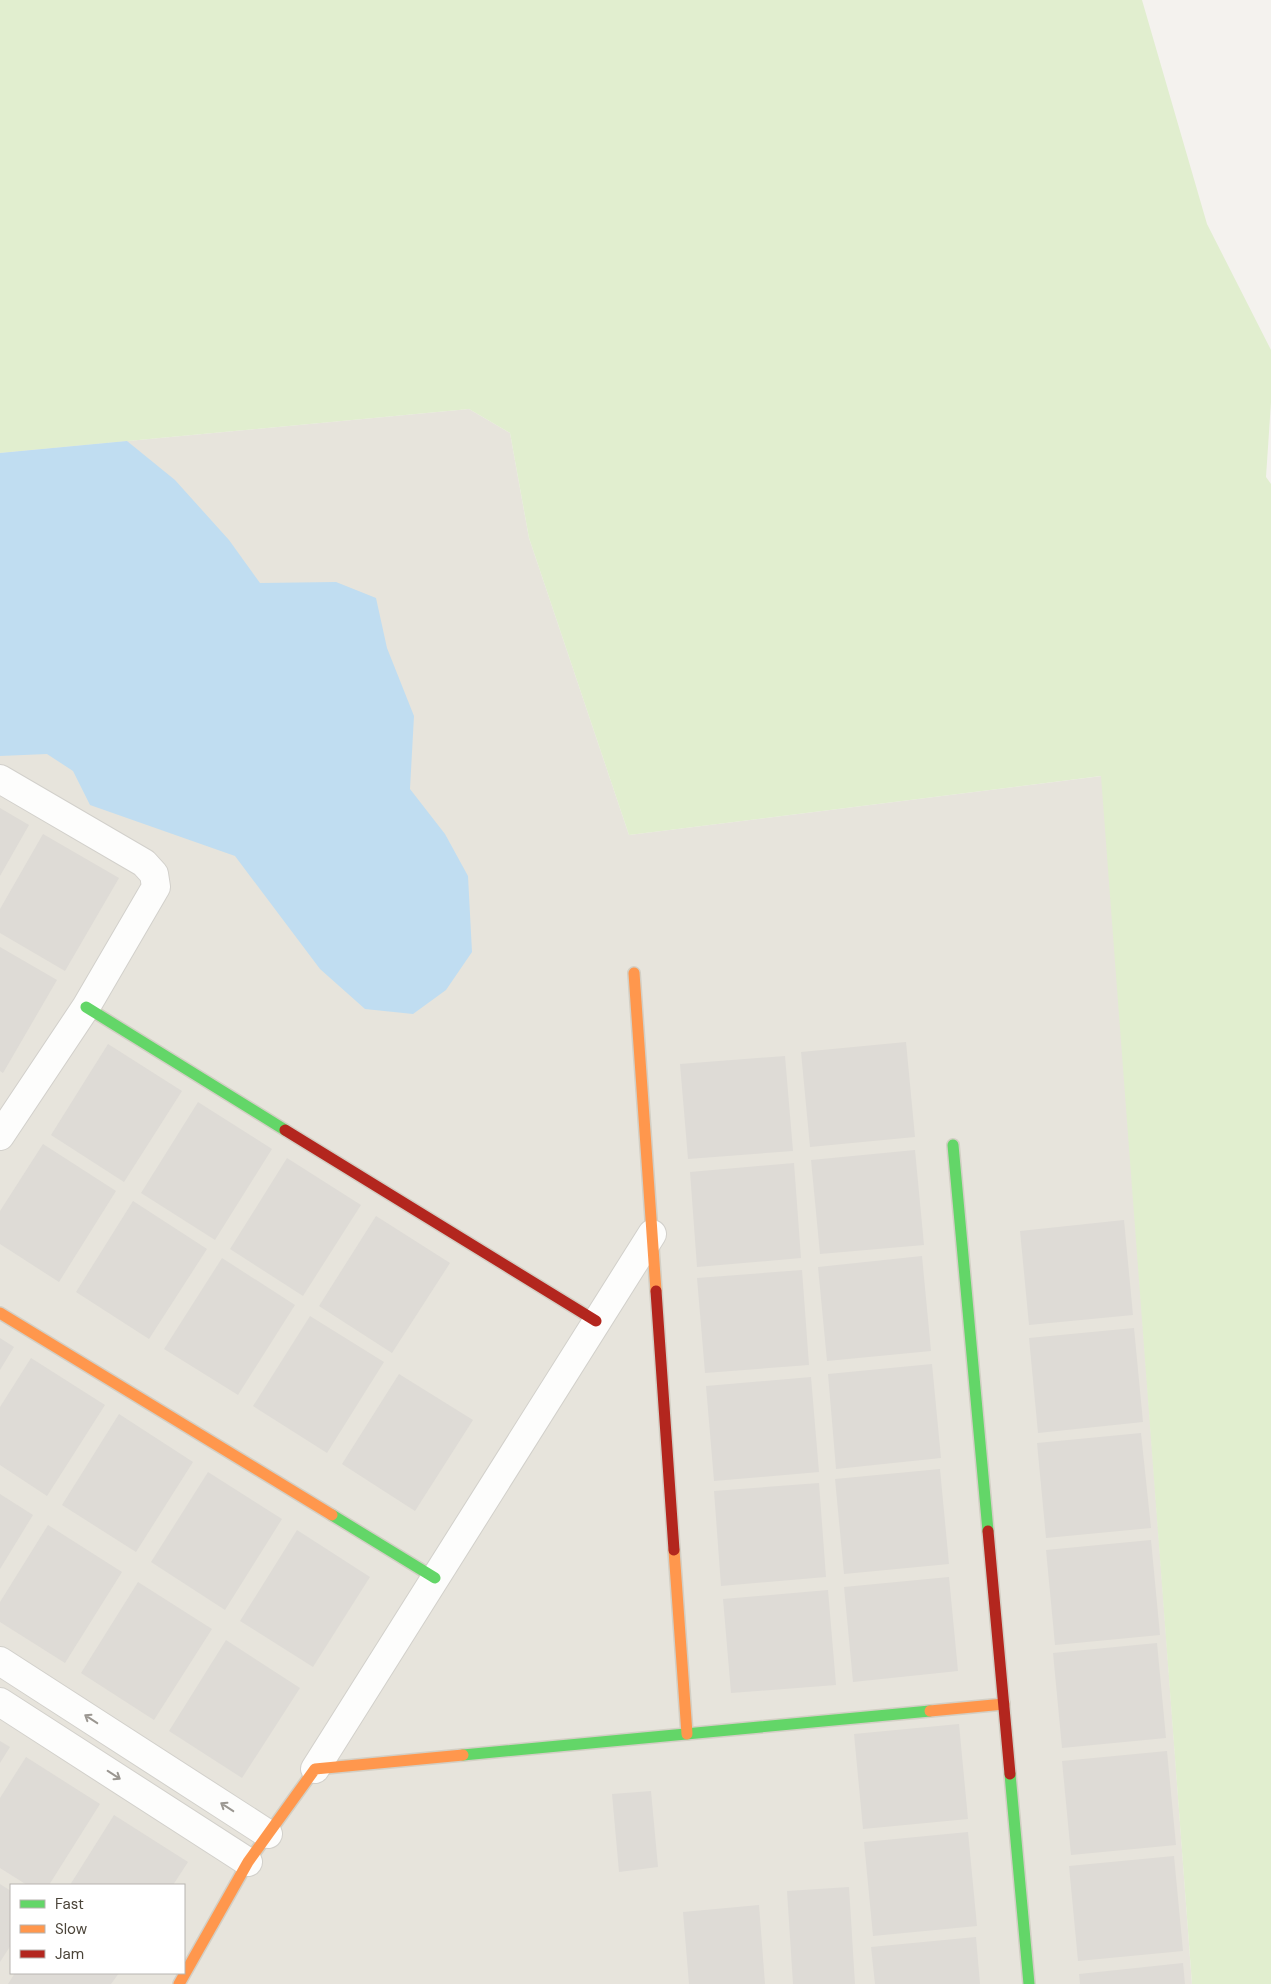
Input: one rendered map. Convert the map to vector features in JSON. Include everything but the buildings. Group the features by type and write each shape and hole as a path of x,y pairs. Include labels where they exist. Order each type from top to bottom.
{"street":[{"path":"0,779 144,863 154,874 156,887 86,1007 1,1131"},
{"path":"634,973 687,1734"},
{"path":"86,1007 596,1321"},
{"path":"954,1145 1029,1984"},
{"path":"185,1973 248,1862 315,1768 652,1234"},
{"path":"0,1314 434,1578"},
{"path":"0,1661 268,1834"},
{"path":"0,1702 248,1862"},
{"path":"315,1768 1004,1704"}],"shaded area":[{"path":"469,409 510,433 529,538 629,835 1102,776 1192,1984 0,1984 0,453"}],"green space":[{"path":"0,0 1142,0 1207,224 1271,350 1271,402 1266,477 1271,484 1271,1984 1192,1984 1101,776 629,835 529,538 510,433 469,409 0,453"}],"water":[{"path":"127,441 175,480 229,540 260,583 336,582 376,598 387,648 414,716 410,789 445,834 468,876 472,952 446,990 413,1014 365,1009 320,969 235,856 90,805 73,771 47,754 0,756 0,453"}],"traffic: fast":[{"path":"86,1007 285,1130"},
{"path":"953,1145 988,1531"},
{"path":"332,1515 435,1578"},
{"path":"463,1755 930,1711"},
{"path":"1010,1774 1029,1984"}],"traffic: slow":[{"path":"634,973 656,1291"},
{"path":"0,1313 332,1515"},
{"path":"674,1550 687,1734"},
{"path":"930,1711 1004,1704"},
{"path":"185,1973 248,1862 315,1769 463,1755"},
{"path":"179,1984 185,1974"}],"traffic: jam":[{"path":"285,1130 596,1321"},
{"path":"656,1291 674,1550"},
{"path":"988,1531 1010,1774"}]}
